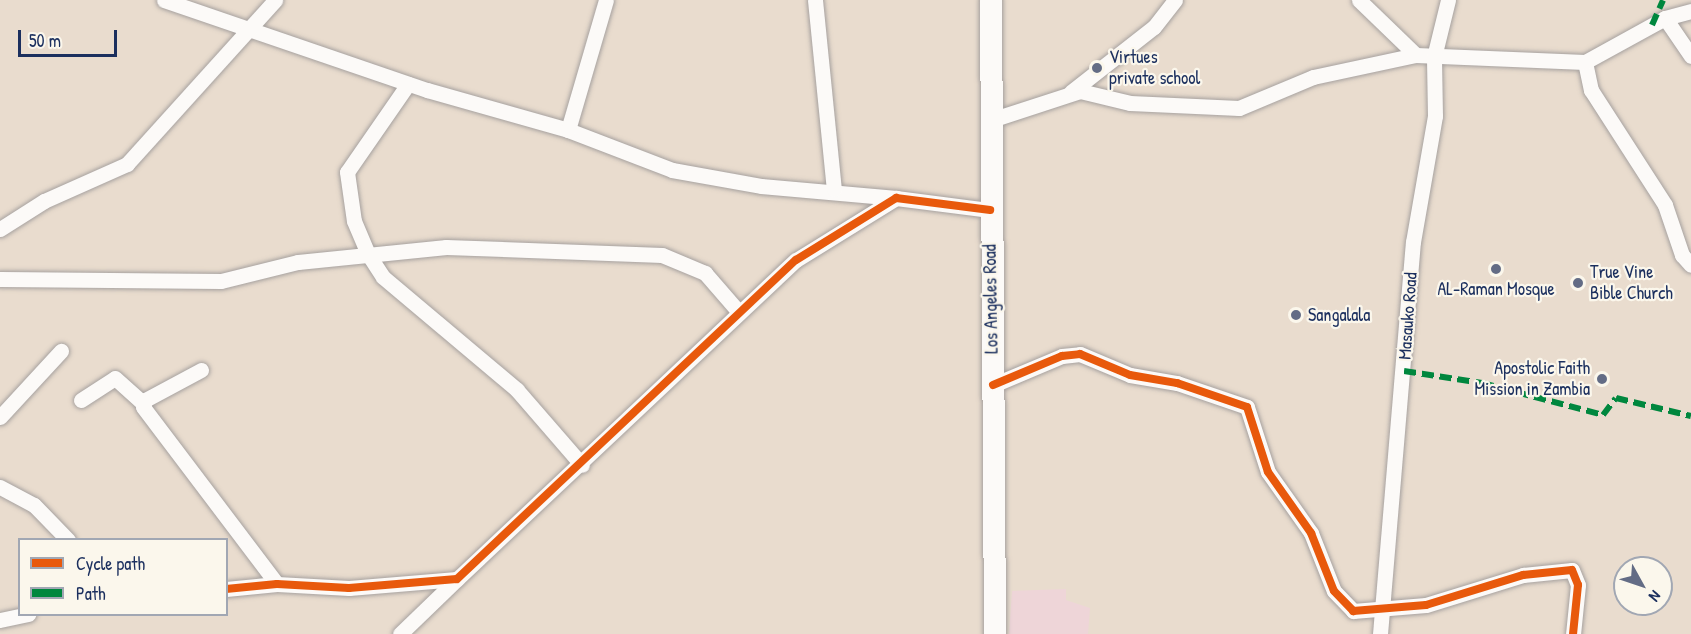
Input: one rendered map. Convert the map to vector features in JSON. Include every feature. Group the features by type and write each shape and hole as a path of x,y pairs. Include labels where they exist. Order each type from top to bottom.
{"main road":[{"name":"Los Angeles Road","path":"991,0 990,210 995,634"}],"street":[{"path":"164,0 408,84 568,130 672,170 761,186 834,189 990,210"},
{"path":"0,229 44,201 127,164 274,0"},
{"path":"568,130 606,0"},
{"path":"815,0 834,189"},
{"path":"991,120 1071,92 1154,27 1175,0"},
{"path":"1359,0 1416,55"},
{"name":"Masauko Road","path":"1380,634 1413,242 1435,116 1434,57 1448,0"},
{"path":"1071,92 1130,103 1239,108 1313,77 1416,55 1585,62 1665,18 1691,11"},
{"path":"1665,18 1691,56"},
{"path":"1585,62 1591,90 1665,205 1682,255 1691,265"},
{"path":"408,84 347,172 354,221 368,254 384,276 517,390 582,465"},
{"path":"400,634 582,465 737,310 796,260 896,198"},
{"path":"0,279 221,281 298,262 446,247 662,255 705,273 737,310"},
{"path":"0,417 61,351"},
{"path":"993,385 1062,356 1080,354 1130,375 1178,383 1247,407 1268,472 1311,533 1334,591 1353,611 1381,612 1447,600 1523,575 1572,570 1578,585 1573,634"},
{"path":"143,403 201,370"},
{"path":"81,400 115,378 143,403 277,584"},
{"path":"0,487 33,505 66,538"},
{"path":"228,589 277,584 349,588 457,579"},
{"path":"0,620 22,616"}],"shaded area":[{"path":"1066,589 1066,600 1090,608 1088,634 1009,634 1012,591"}],"marked path":[{"path":"1652,25 1663,0"},
{"path":"1404,371 1482,383 1603,415 1616,398 1691,416"}],"cycle path":[{"path":"228,589 277,584 349,588 457,579 796,260 896,198 990,210"},
{"path":"993,385 1062,356 1080,354 1130,375 1177,383 1247,407 1268,472 1311,533 1334,591 1353,611 1426,605 1523,575 1572,570 1578,585 1573,634"}],"place":[{"name":"Virtues private school","path":"1097,68"},
{"name":"AL-Raman Mosque","path":"1496,269"},
{"name":"True Vine Bible Church","path":"1578,283"},
{"name":"Sangalala","path":"1296,315"},
{"name":"Apostolic Faith Mission in Zambia","path":"1602,379"}]}
